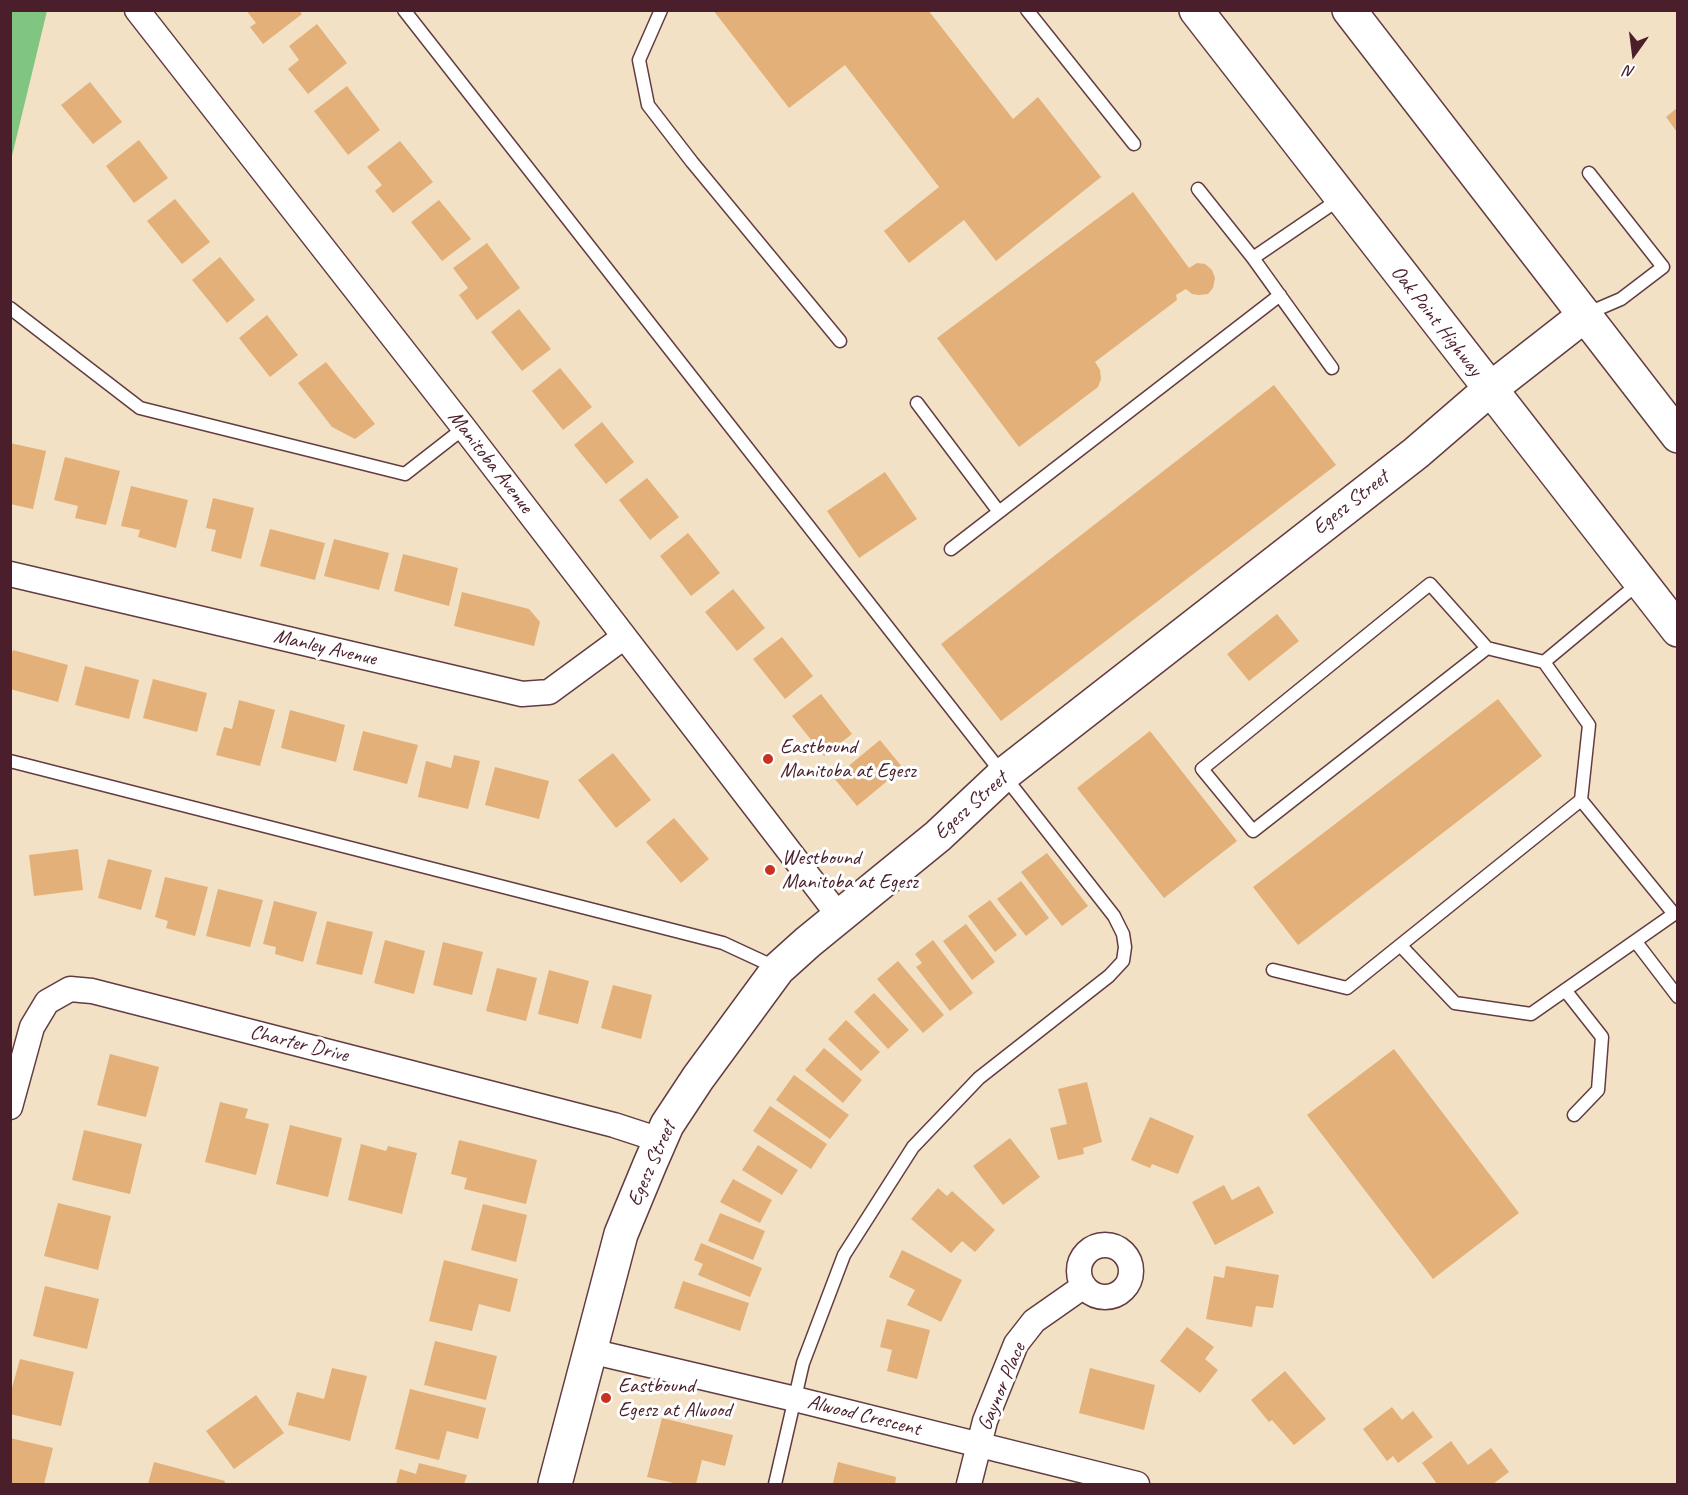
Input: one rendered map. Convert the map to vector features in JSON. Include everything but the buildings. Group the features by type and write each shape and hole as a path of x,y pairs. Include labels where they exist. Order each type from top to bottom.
{"street":[{"name":"Manitoba Avenue","path":"137,10 464,428 839,916"},
{"name":"Oak Point Highway","path":"1196,10 1677,630"},
{"path":"1349,10 1677,436"},
{"name":"Egesz Street","path":"555,1485 621,1234 660,1140 667,1125 698,1078 778,969 938,836 1003,775 1416,453 1490,390 1585,315"},
{"name":"Manley Avenue","path":"10,574 522,694 549,692 624,637"},
{"name":"Charter Drive","path":"10,1107 32,1027 47,1002 70,989 92,991 579,1116 660,1140"},
{"name":"Gaynor Place","path":"969,1485 985,1421 1016,1344 1034,1321 1084,1286"},
{"name":"Alwood Crescent","path":"590,1351 795,1399 1137,1485"}],"lane":[{"path":"404,10 1114,916 1123,934 1125,947 1123,961 1109,976 979,1078 913,1147 844,1255 803,1363 775,1485"},
{"path":"661,10 639,60 648,105 692,162 840,341"},
{"path":"1027,10 1134,144"},
{"path":"1585,315 1621,299 1663,267 1589,173"},
{"path":"1198,189 1253,258 1332,368"},
{"path":"1253,258 1342,198"},
{"path":"951,549 1280,295"},
{"path":"10,308 140,408 405,474 464,428"},
{"path":"917,403 999,512"},
{"path":"1544,662 1640,581"},
{"path":"1273,970 1347,988 1581,800 1589,725 1544,662 1487,648 1430,584 1202,769 1253,831 1487,648"},
{"path":"10,761 723,943 778,969"},
{"path":"1401,946 1455,1004 1531,1014 1676,913 1581,800"},
{"path":"1636,942 1677,997"},
{"path":"1565,990 1602,1037 1598,1090 1574,1115"}],"green space":[{"path":"10,11 47,11 11,160"}],"place":[{"name":"Eastbound Manitoba at Egesz","path":"768,759"},
{"name":"Westbound Manitoba at Egesz","path":"770,870"},
{"name":"Eastbound Egesz at Alwood","path":"606,1398"}]}
